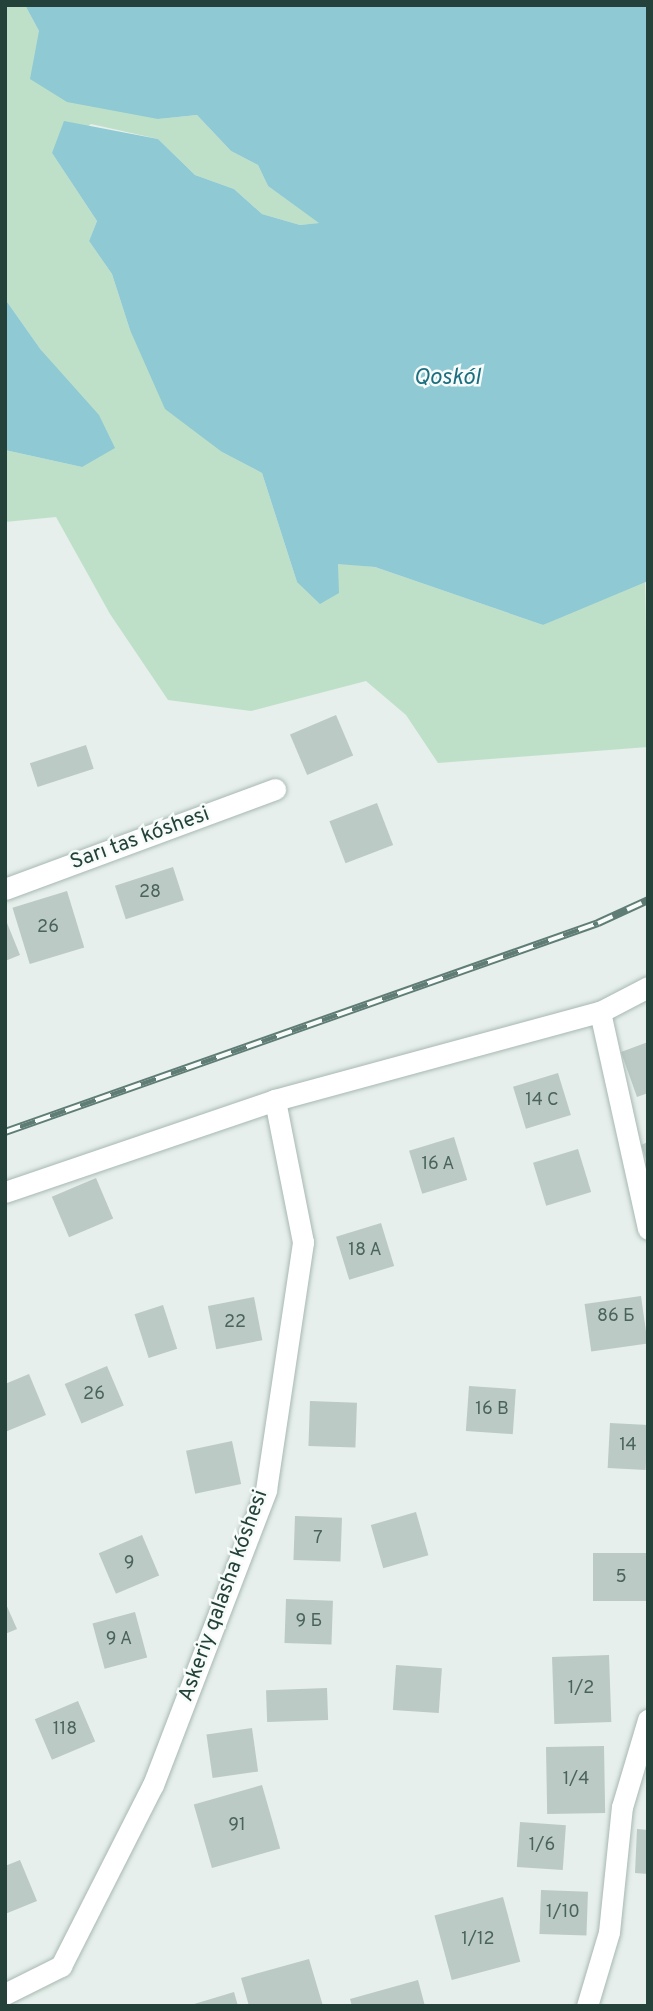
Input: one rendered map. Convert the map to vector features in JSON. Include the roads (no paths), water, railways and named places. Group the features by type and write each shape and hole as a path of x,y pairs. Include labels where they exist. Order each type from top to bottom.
{"street":[{"name":"Sarı tas kóshesi","path":"5,889 275,789"},
{"path":"5,1192 275,1101 600,1012 648,987"},
{"path":"600,1012 648,1229"},
{"name":"Askeriy qalasha kóshesi","path":"5,1994 61,1966 153,1786 266,1490 303,1242 275,1101"},
{"path":"587,2006 609,1932 622,1807 648,1720"}],"water":[{"name":"Qoskól","path":"25,5 648,5 648,581 543,625 375,567 338,564 339,593 320,604 297,582 262,473 222,452 165,409 130,330 112,274 89,241 97,221 52,153 64,121 158,139 195,175 234,189 262,214 300,225 319,223 268,186 258,165 231,151 197,115 158,119 67,102 30,79 39,31"},
{"path":"5,299 41,350 99,415 115,448 82,467 5,450"}],"railway":[{"path":"5,1132 598,923 648,900"}]}
